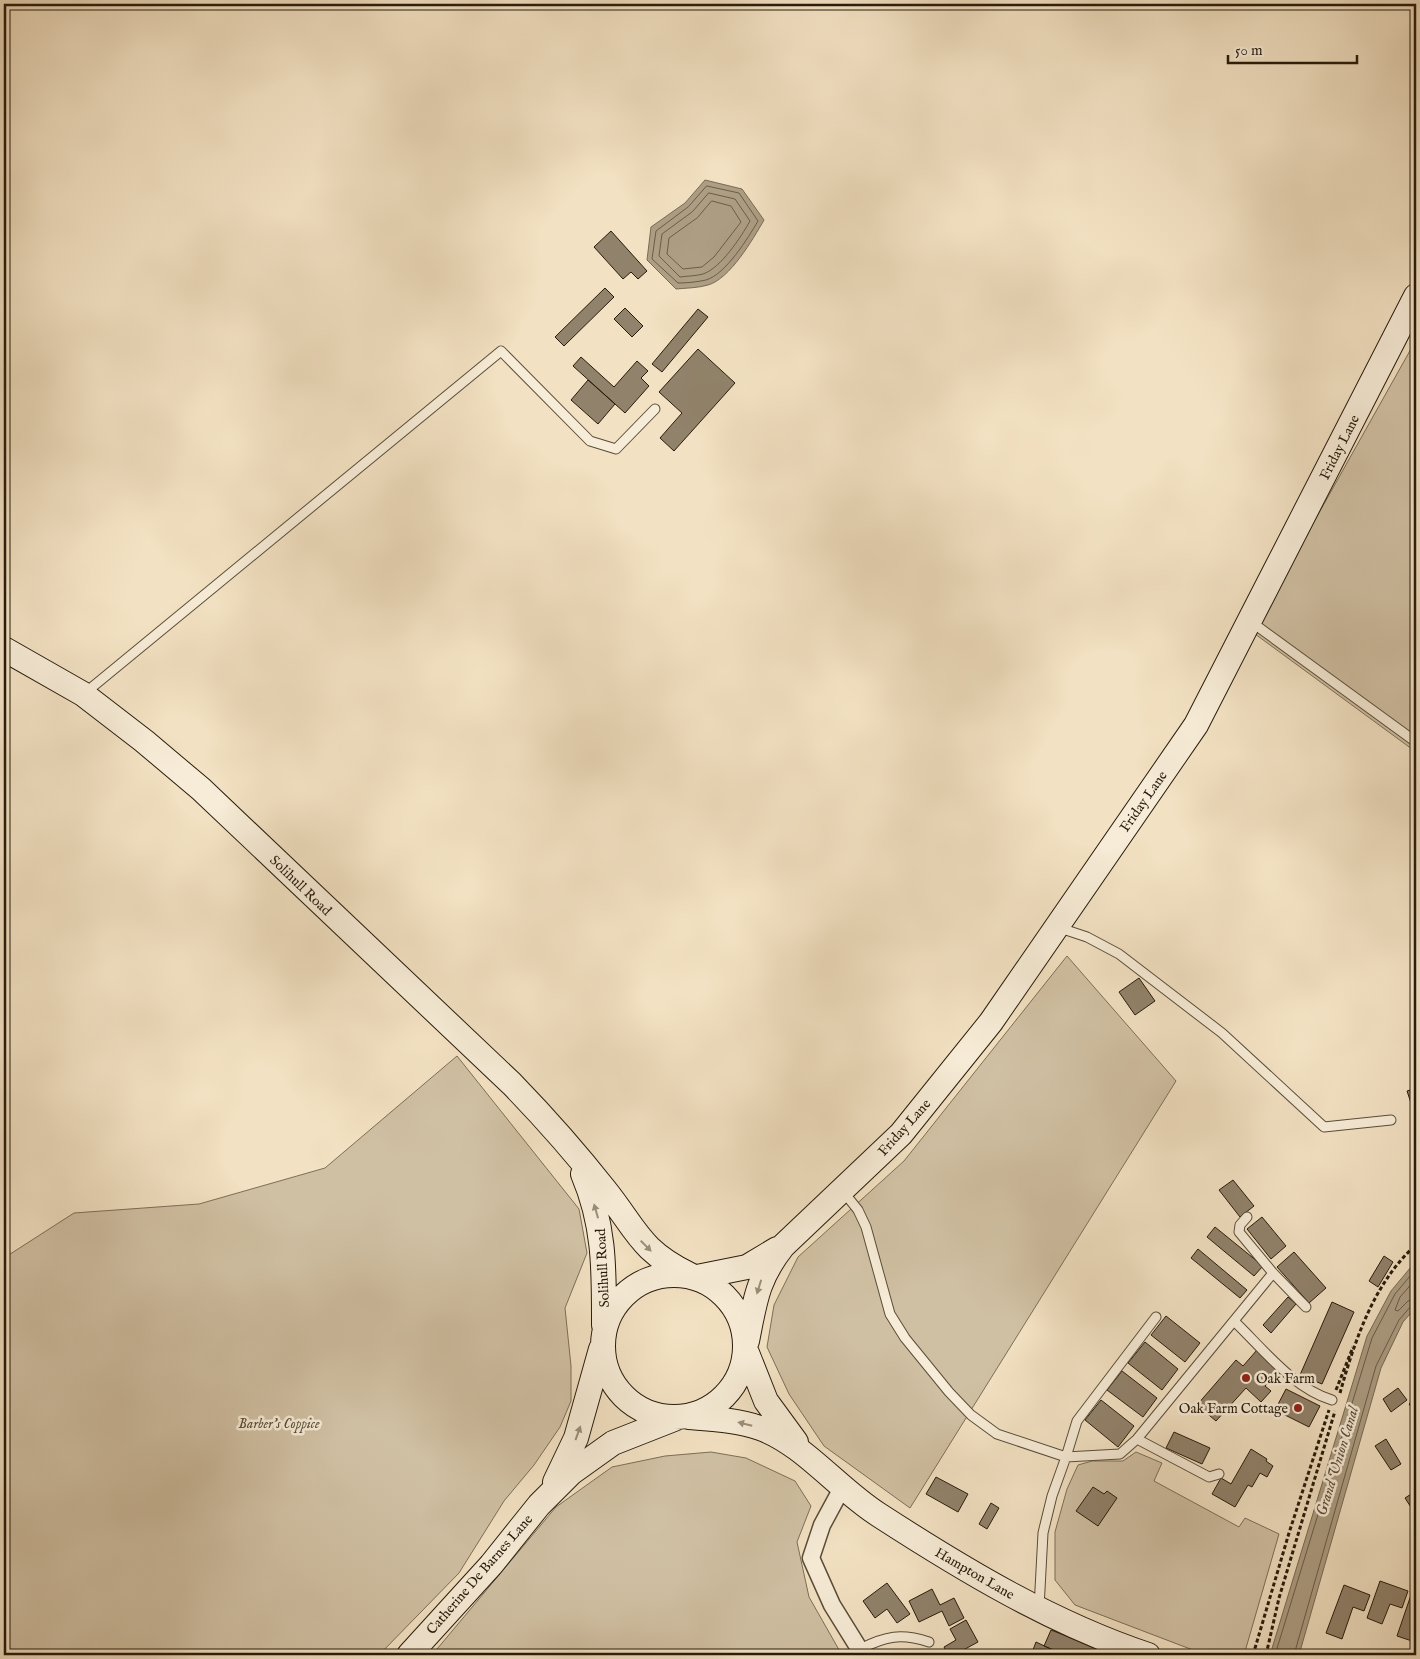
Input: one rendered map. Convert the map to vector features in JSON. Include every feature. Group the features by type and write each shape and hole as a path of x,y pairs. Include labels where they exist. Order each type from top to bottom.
{"main road":[{"name":"Friday Lane","path":"747,1347 758,1285 767,1266 783,1246 901,1134 991,1022 1196,725 1416,296"},
{"name":"Solihull Road","path":"4,648 83,694 144,741 201,789 512,1084 574,1152 607,1192 636,1236 647,1247 666,1262 693,1276"},
{"name":"Solihull Road","path":"574,1152 593,1199 603,1240 602,1338"},
{"name":"Friday Lane","path":"693,1276 747,1267 783,1246"},
{"path":"666,1275 693,1276 712,1285 729,1302 737,1315 747,1347 744,1368 729,1391 705,1409 682,1418 648,1412 626,1398 609,1376 602,1338 618,1303 638,1284 651,1278 666,1275"},
{"name":"Catherine De Barnes Lane","path":"550,1493 576,1438 602,1338"},
{"name":"Hampton Lane","path":"747,1347 766,1401 787,1432 817,1465 842,1488 877,1514 941,1554 1039,1608 1079,1629 1148,1655"},
{"name":"Catherine De Barnes Lane","path":"409,1655 491,1565 550,1493 587,1459 613,1443 682,1418"},
{"name":"Hampton Lane","path":"682,1418 734,1421 760,1428 787,1442 817,1465"}],"street":[{"path":"842,1488 822,1525 811,1558 832,1605 862,1652"}],"lane":[{"path":"83,694 501,351 590,441 616,449 655,409"},
{"path":"1249,621 1416,742"},
{"path":"1056,927 1087,937 1119,954 1222,1033 1324,1127 1391,1120"},
{"path":"842,1190 858,1210 866,1227 890,1314 905,1338 949,1392 971,1415 997,1434 1066,1456 1120,1454 1137,1439 1273,1273"},
{"path":"1247,1217 1240,1225 1239,1232 1273,1273 1306,1307"},
{"path":"1039,1608 1043,1533 1052,1496 1077,1421 1156,1317"},
{"path":"1234,1322 1287,1373 1315,1394 1332,1400"},
{"path":"1137,1439 1209,1477 1218,1474"},
{"path":"862,1652 881,1639 908,1636 929,1642"}],"path":[{"path":"1253,1655 1289,1533 1344,1366 1385,1282 1416,1245"},
{"path":"1266,1655 1279,1598 1348,1364 1361,1330"}],"green space":[{"path":"1416,340 1416,752 1255,634 1297,552"},
{"path":"1067,956 1176,1081 910,1508 824,1446 789,1394 767,1347 774,1305 798,1257 904,1161"},
{"name":"Barber's Coppice","path":"457,1056 579,1209 587,1253 565,1308 571,1366 571,1401 560,1427 534,1465 504,1501 459,1573 379,1655 4,1655 4,1258 74,1213 199,1204 325,1168"},
{"path":"711,1452 746,1458 795,1481 811,1506 797,1542 809,1597 842,1655 432,1655 556,1507 612,1467 665,1456"},
{"path":"1136,1452 1162,1463 1154,1481 1239,1527 1245,1518 1279,1534 1244,1655 1206,1655 1075,1605 1055,1580 1055,1532 1067,1489 1078,1465 1092,1461 1123,1461"}],"water":[{"path":"705,180 742,189 764,220 740,257 724,275 708,285 676,289 647,260 651,227 685,203"},
{"name":"Grand Union Canal","path":"1416,1261 1416,1307 1403,1322 1381,1368 1299,1655 1270,1655 1367,1336 1391,1291"}],"building":[{"path":"611,231 647,271 638,279 631,272 623,279 594,247"},
{"path":"605,288 614,297 564,346 555,337"},
{"path":"625,308 643,326 632,337 614,319"},
{"path":"698,309 708,317 662,372 652,364"},
{"path":"698,349 735,383 674,451 660,438 682,413 659,392"},
{"path":"581,357 614,387 637,361 648,371 641,378 649,386 625,413 573,366"},
{"path":"588,380 615,404 598,424 571,400"},
{"path":"1139,978 1155,1001 1135,1015 1119,992"},
{"path":"1416,1088 1416,1118 1407,1091"},
{"path":"1233,1180 1254,1206 1240,1217 1219,1190"},
{"path":"1262,1217 1286,1246 1271,1259 1247,1229"},
{"path":"1215,1227 1263,1266 1254,1276 1207,1237"},
{"path":"1198,1249 1247,1290 1240,1298 1191,1258"},
{"path":"1294,1252 1326,1288 1309,1303 1277,1267"},
{"path":"1384,1256 1393,1262 1378,1287 1369,1281"},
{"path":"1288,1297 1296,1304 1271,1333 1263,1325"},
{"path":"1332,1302 1354,1312 1322,1384 1300,1375"},
{"path":"1166,1316 1200,1343 1185,1362 1151,1335"},
{"path":"1145,1342 1178,1369 1162,1390 1128,1363"},
{"name":"Oak Farm","path":"1257,1350 1279,1370 1265,1386 1271,1391 1261,1402 1246,1388 1216,1421 1197,1405 1236,1360 1243,1366"},
{"path":"1122,1371 1157,1398 1143,1417 1107,1390"},
{"path":"1398,1388 1407,1400 1391,1412 1383,1399"},
{"name":"Oak Farm Cottage","path":"1286,1389 1320,1406 1309,1427 1275,1410"},
{"path":"1416,1399 1416,1413 1409,1404"},
{"path":"1101,1400 1134,1426 1118,1447 1085,1420"},
{"path":"1174,1432 1210,1448 1202,1464 1166,1448"},
{"path":"1386,1439 1401,1464 1391,1470 1375,1446"},
{"path":"1251,1449 1267,1459 1266,1461 1273,1466 1267,1477 1260,1473 1252,1487 1248,1485 1235,1507 1212,1494 1221,1478 1231,1484"},
{"path":"936,1477 968,1494 958,1512 926,1494"},
{"path":"1093,1487 1104,1494 1107,1491 1117,1498 1098,1526 1076,1511"},
{"path":"1416,1491 1416,1515 1405,1498"},
{"path":"991,1503 999,1508 987,1529 979,1524"},
{"path":"1380,1581 1408,1591 1402,1608 1390,1604 1382,1624 1367,1618"},
{"path":"887,1583 910,1614 897,1623 887,1609 875,1618 863,1601"},
{"path":"1344,1585 1370,1595 1364,1611 1353,1607 1342,1639 1326,1633"},
{"path":"932,1589 940,1605 954,1598 964,1618 949,1626 942,1611 919,1622 909,1601"},
{"path":"1413,1589 1416,1590 1415,1642 1397,1636"},
{"path":"966,1620 978,1642 954,1655 948,1655 944,1647 956,1640 950,1629"},
{"path":"1051,1630 1105,1651 1101,1655 1066,1655 1044,1646"},
{"path":"1036,1642 1057,1652 1055,1655 1031,1655"},
{"path":"914,1651 915,1655 902,1654"}],"place":[{"name":"Oak Farm","path":"1246,1378"},
{"name":"Oak Farm Cottage","path":"1298,1408"}]}
